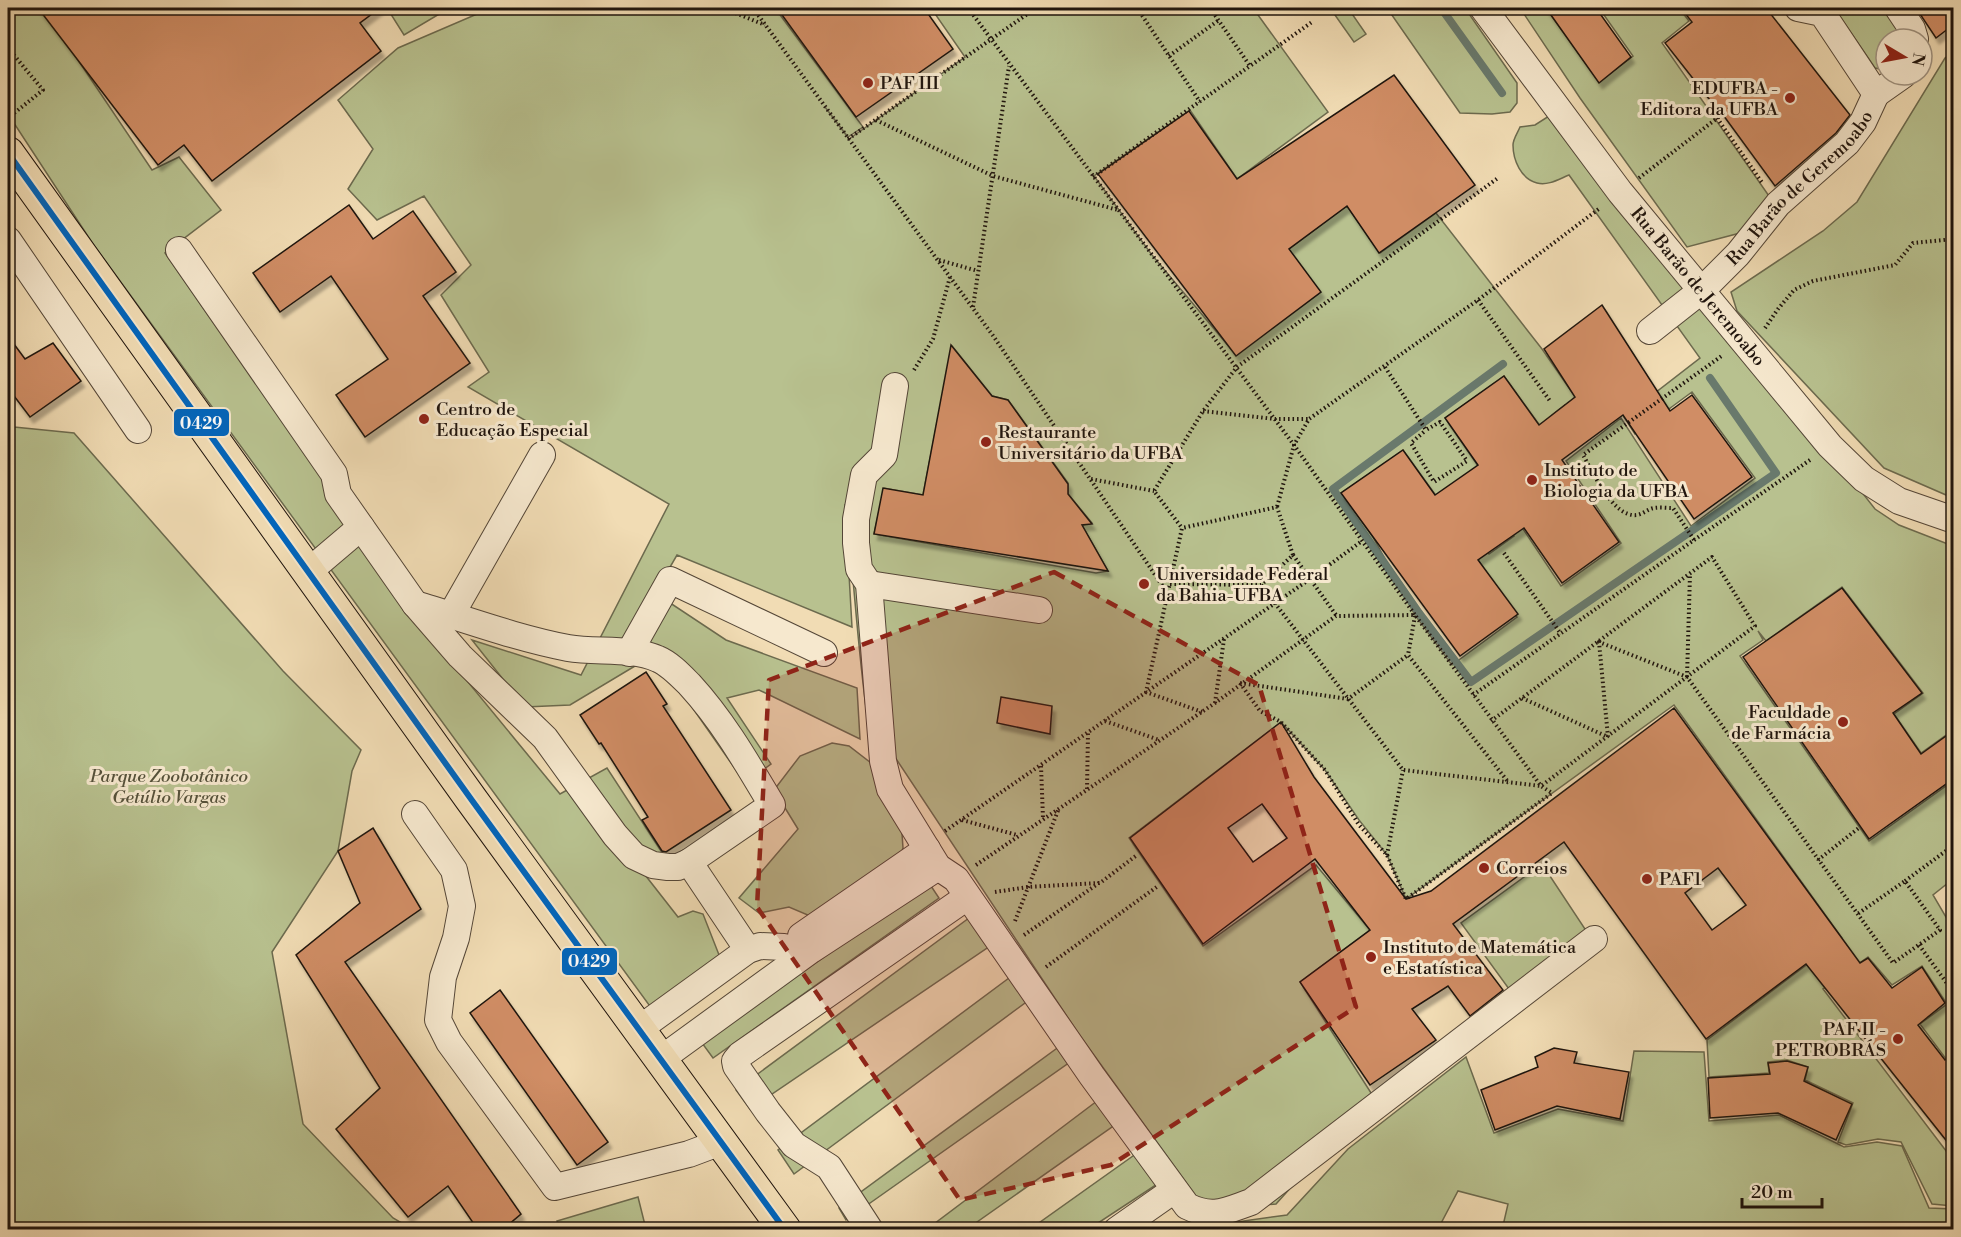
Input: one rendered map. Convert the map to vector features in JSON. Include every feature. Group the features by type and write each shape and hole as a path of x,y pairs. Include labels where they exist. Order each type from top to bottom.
{"main road":[{"path":"8,153 308,572 785,1230"}],"lane":[{"name":"Rua Barão de Jeremoabo","path":"1483,8 1620,192 1830,446 1864,479 1899,501 1953,520"},
{"path":"1898,8 1911,27"},
{"name":"Rua Barão de Geremoabo","path":"1650,331 1702,290 1738,254 1778,204 1847,143 1863,122 1876,94 1816,9"},
{"path":"1876,94 1886,87"},
{"path":"8,240 138,430"},
{"path":"179,250 334,474 338,494 415,604 460,656 545,738 615,836 634,856 653,865 678,867 689,862 772,805 728,731 692,687 658,659 629,653 570,648 535,641 415,604"},
{"path":"895,386 884,455 864,475 856,519 859,569 869,584 883,761 890,789 942,867 1187,1206 1201,1213 1218,1214 1251,1202 1594,939"},
{"path":"451,615 542,455"},
{"path":"308,572 361,526"},
{"path":"629,653 670,580 824,653"},
{"path":"869,584 1039,610"},
{"path":"415,814 454,870 462,906 456,938 443,977 438,1020 449,1042 555,1187 688,1154 721,1142"},
{"path":"689,862 748,950"},
{"path":"661,1059 789,955 942,867"},
{"path":"870,1230 829,1167 794,1145 768,1112 736,1066 735,1061 942,867"},
{"path":"639,1029 748,950 760,946 789,955"},
{"path":"1117,1230 1174,1190"}],"path":[{"path":"723,8 766,25"},
{"path":"753,8 973,307 1168,594"},
{"path":"968,8 1237,367 1491,721 1541,786 1552,793 1406,899 1387,855 1359,825 1325,770 1281,722 1260,711 1240,683"},
{"path":"848,139 1036,8"},
{"path":"1138,8 1200,102"},
{"path":"1210,8 1250,66"},
{"path":"1169,56 1219,20"},
{"path":"1093,177 1312,22"},
{"path":"8,48 43,90 8,118"},
{"path":"973,307 1010,65"},
{"path":"1336,616 1293,555 1277,507 1294,445 1309,419 1478,300 1737,103"},
{"path":"1717,118 1778,204"},
{"path":"876,120 993,176 1119,210"},
{"path":"1154,490 1203,411 1237,367 1498,178"},
{"path":"1694,540 1673,508 1653,508 1637,515 1625,512 1617,506 1607,498 1583,455 1746,345 1794,290 1813,280 1895,265 1913,243 1953,239"},
{"path":"938,260 978,272"},
{"path":"895,386 912,373 933,339 950,276"},
{"path":"1478,300 1550,400"},
{"path":"1384,367 1426,430"},
{"path":"1203,411 1275,419 1309,419"},
{"path":"1440,422 1467,460 1434,482 1411,443 1426,430 1440,422"},
{"path":"1473,695 1830,446"},
{"path":"1090,479 1154,490 1182,528 1146,692"},
{"path":"1182,528 1277,507"},
{"path":"942,867 962,820 1362,541"},
{"path":"1504,553 1561,634"},
{"path":"1170,584 1261,585 1293,555"},
{"path":"1261,585 1403,770 1541,786 1755,626 1712,557 1491,721"},
{"path":"1687,677 1690,574"},
{"path":"942,867 1018,835 1202,712 1336,616 1415,615"},
{"path":"1240,683 1348,699 1408,655 1415,615"},
{"path":"1215,703 1224,638"},
{"path":"1599,642 1687,677 1856,915 1893,963 1940,930 1905,881"},
{"path":"1599,642 1608,737"},
{"path":"1408,655 1510,783"},
{"path":"1146,692 1202,712"},
{"path":"1522,698 1608,737"},
{"path":"1105,721 1160,740"},
{"path":"1087,789 1088,733"},
{"path":"1041,765 1043,819"},
{"path":"1387,855 1403,770"},
{"path":"1004,950 1059,808"},
{"path":"962,820 1018,835"},
{"path":"1818,860 1860,827"},
{"path":"1856,915 1953,845"},
{"path":"1004,950 1137,855"},
{"path":"942,867 1028,886 1100,883"},
{"path":"1026,982 1158,886"},
{"path":"1919,945 1953,993"}],"highlighted area":[{"path":"1054,572 1259,685 1356,1007 1111,1165 960,1200 757,907 769,680"}],"green space":[{"path":"8,8 43,8 152,170 179,157 221,210 165,253 445,654 560,794 607,768 663,854 642,871 678,917 693,911 703,914 721,960 652,1009 93,244 8,114"},
{"path":"387,8 437,8 441,13 404,35"},
{"path":"491,8 775,8 863,127 848,137 825,107 849,139 965,57 931,8 1253,8 1328,112 1237,179 1190,110 1094,176 1152,255 1236,355 1289,249 1347,206 1380,253 1436,213 1542,349 1592,421 1565,405 1552,415 1556,448 1504,376 1445,418 1494,489 1455,522 1403,450 1341,493 1373,537 1415,615 1452,665 1517,617 1470,548 1479,540 1489,554 1514,536 1501,518 1511,511 1561,586 1621,543 1566,461 1621,418 1691,526 1755,478 1692,392 1635,434 1624,417 1700,358 1569,175 1541,184 1531,181 1519,168 1514,157 1513,145 1520,127 1535,125 1560,109 1875,509 1899,525 1953,546 1953,730 1921,753 1894,714 1923,693 1842,587 1766,641 1758,631 1763,640 1740,656 1869,841 1953,781 1953,879 1933,895 1953,929 1953,1053 1946,1059 1920,1024 1947,1004 1922,966 1892,985 1868,957 1823,989 1953,1160 1953,1206 1932,1204 1901,1142 1878,1139 1846,1145 1838,1142 1853,1103 1805,1080 1808,1067 1787,1060 1768,1062 1769,1073 1709,1077 1707,1040 1842,938 1674,705 1406,899 1387,855 1359,820 1325,770 1281,722 1129,838 1203,946 1316,865 1370,930 1300,982 1373,1096 1276,1204 1206,1210 1078,1033 867,715 845,504 852,627 677,555 655,593 726,640 857,688 860,739 759,690 727,698 771,764 745,783 664,667 650,657 570,705 525,707 472,640 581,675 669,504 468,387 489,372 441,295 471,265 424,196 377,220 348,189 373,149 338,100 398,48","holes":["952,346 992,396 1008,400 1068,483 1068,494 1092,523 1082,525 1108,571 1096,573 874,534 884,488 923,495"]},
{"path":"1330,8 1348,8 1366,34 1354,42"},
{"path":"1387,8 1465,8 1517,83 1517,103 1510,112 1460,113"},
{"path":"1520,8 1546,8 1599,82 1633,56 1599,8 1679,8 1689,21 1662,43 1769,196 1740,233 1687,247 1580,98"},
{"path":"1834,8 1895,8 1904,27 1874,27 1874,67"},
{"path":"1953,52 1953,498 1884,468 1737,311 1731,292 1823,231 1857,202 1927,87 1934,87 1934,76 1945,58"},
{"name":"Parque Zoobotânico Getúlio Vargas","path":"8,424 14,427 74,433 283,671 361,750 352,771 338,851 272,952 303,1124 393,1218 412,1229 8,1229"},
{"path":"832,743 849,746 871,763 901,819 903,848 899,862 817,919 789,907 759,913 739,898 798,829 774,790 800,756"},
{"path":"1542,864 1587,932 1509,989 1461,923"},
{"path":"929,883 939,898 713,1058 702,1043"},
{"path":"969,918 990,946 750,1109 736,1090"},
{"path":"1013,975 1029,1000 794,1174 778,1150"},
{"path":"1060,1046 1070,1062 846,1220 839,1208"},
{"path":"1634,1051 1704,1052 1709,1121 1779,1115 1844,1147 1877,1142 1902,1146 1929,1208 1954,1209 1953,1230 1502,1230 1508,1204 1458,1191 1438,1229 1220,1230 1215,1225 1287,1215 1348,1149 1466,1057 1494,1133 1558,1109 1623,1121"},
{"path":"1101,1098 1119,1122 967,1229 926,1230"},
{"path":"1140,1151 1162,1181 1089,1229 1029,1230"},
{"path":"638,1197 646,1229 560,1229 557,1221"}],"building":[{"path":"38,8 380,8 360,23 381,51 212,181 184,145 158,165"},
{"name":"PAF III","path":"777,8 924,8 953,49 856,117"},
{"path":"1546,8 1596,8 1631,57 1599,83"},
{"name":"EDUFBA - Editora da UFBA","path":"1681,8 1766,8 1850,115 1836,133 1775,186 1718,108 1665,43 1692,22"},
{"path":"1916,8 1953,8 1953,25 1936,38 1934,27 1929,27"},
{"path":"1394,75 1475,185 1379,253 1347,206 1289,249 1321,292 1236,356 1098,174 1189,111 1237,179"},
{"path":"349,205 373,239 413,211 456,272 423,296 470,363 365,437 336,395 388,359 331,276 280,312 253,273"},
{"name":"Instituto de Biologia da UFBA","path":"1602,305 1670,411 1692,395 1752,477 1694,519 1623,415 1562,460 1619,542 1562,583 1524,528 1478,560 1518,614 1460,656 1341,493 1403,450 1435,495 1478,465 1445,418 1504,376 1539,425 1575,397 1544,349"},
{"path":"8,336 25,359 53,343 81,381 30,417 8,388"},
{"name":"Restaurante Universitário da UFBA","path":"951,345 992,396 1008,400 1068,484 1068,494 1092,524 1082,525 1108,571 874,534 883,488 923,495"},
{"name":"Faculdade de Farmácia","path":"1842,588 1922,693 1893,713 1921,754 1953,731 1953,779 1869,839 1743,657"},
{"path":"646,672 667,704 663,706 731,810 666,852 662,851 642,820 648,817 601,743 599,744 580,715"},
{"path":"1001,697 1052,706 1050,734 997,723"},
{"path":"1674,708 1860,963 1868,958 1892,988 1922,967 1945,1003 1918,1025 1945,1060 1953,1054 1953,1149 1806,964 1706,1039 1564,842 1453,924 1503,990 1470,1016 1448,986 1412,1009 1436,1040 1370,1085 1300,982 1370,930 1315,859 1203,944 1130,838 1281,722 1314,777 1406,899 1431,891","holes":["1262,804 1287,838 1253,862 1228,828","1718,868 1746,905 1712,930 1685,893"]},
{"path":"373,828 421,909 345,962 521,1214 502,1230 478,1230 448,1186 408,1217 336,1129 380,1088 296,955 360,903 338,851"},
{"path":"500,990 608,1142 577,1165 470,1013"},
{"path":"1554,1048 1577,1052 1574,1063 1629,1072 1620,1119 1557,1106 1495,1130 1481,1090 1538,1067 1535,1057"},
{"path":"1787,1061 1808,1067 1804,1081 1852,1104 1836,1140 1778,1113 1710,1118 1708,1078 1770,1074 1768,1063"}],"waterway":[{"path":"1441,8 1502,93"},
{"path":"1503,364 1333,489 1419,613 1471,682 1776,473 1710,378"}],"transit line":[{"name":"0429","path":"8,153 471,799 785,1230"}],"place":[{"name":"PAF III","path":"868,83"},
{"name":"EDUFBA - Editora da UFBA","path":"1790,98"},
{"name":"Centro de Educação Especial","path":"424,419"},
{"name":"Restaurante Universitário da UFBA","path":"986,442"},
{"name":"Instituto de Biologia da UFBA","path":"1532,480"},
{"name":"Universidade Federal da Bahia-UFBA","path":"1144,584"},
{"name":"Faculdade de Farmácia","path":"1843,722"},
{"name":"Correios","path":"1484,868"},
{"name":"PAF1","path":"1647,879"},
{"name":"Instituto de Matemática e Estatística","path":"1371,957"},
{"name":"PAF II - PETROBRÁS","path":"1898,1039"}]}
